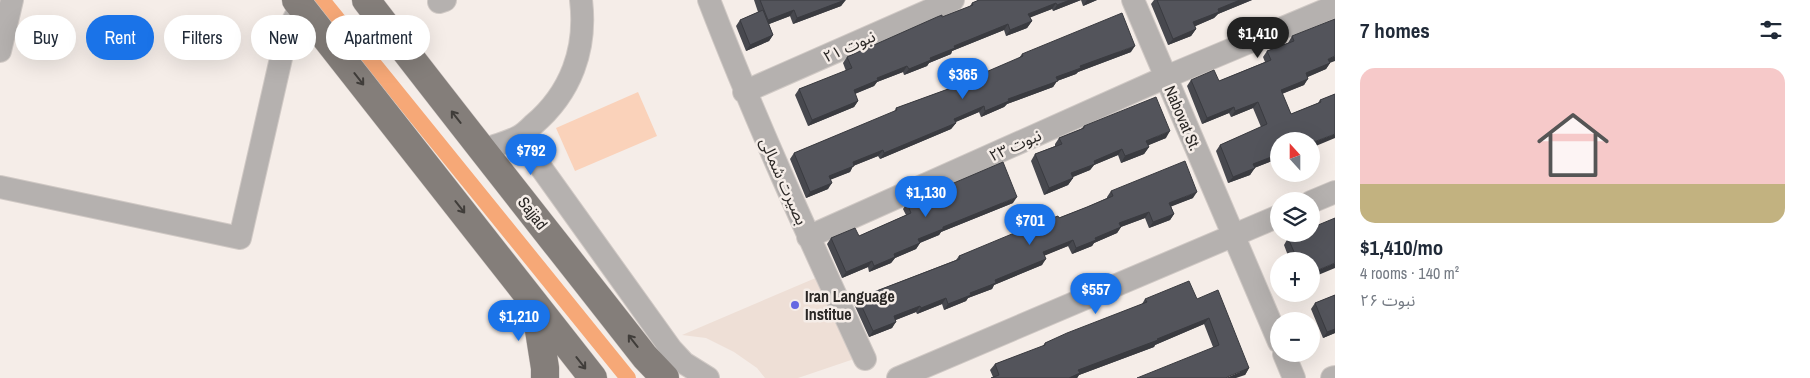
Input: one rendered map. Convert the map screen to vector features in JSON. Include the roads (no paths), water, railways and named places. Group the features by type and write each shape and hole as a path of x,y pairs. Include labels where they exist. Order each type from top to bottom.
{"main road":[{"name":"Sajjad","path":"366,0 645,357 665,378"},
{"path":"299,3 593,378"},
{"path":"535,304 545,378"}],"street":[{"path":"0,51 12,0"},
{"path":"482,150 519,137 548,111 558,99 572,76 581,41 583,15 581,0"},
{"name":"بصیرت شمالی","path":"709,0 744,92 808,237 866,359"},
{"name":"نبوت ۲۱","path":"744,92 953,0"},
{"name":"Nabovat St.","path":"1133,0 1270,321"},
{"path":"0,187 240,238 287,32 299,3"},
{"name":"نبوت ۲۳","path":"808,237 1166,77 1335,6"},
{"path":"519,137 671,349 684,363 708,378"},
{"path":"1320,198 1335,192"},
{"path":"898,378 1270,220"},
{"path":"1287,362 1294,378"}],"waterway":[{"path":"322,0 628,378"}],"place":[{"name":"Iran Language Institue","path":"795,305"}]}
